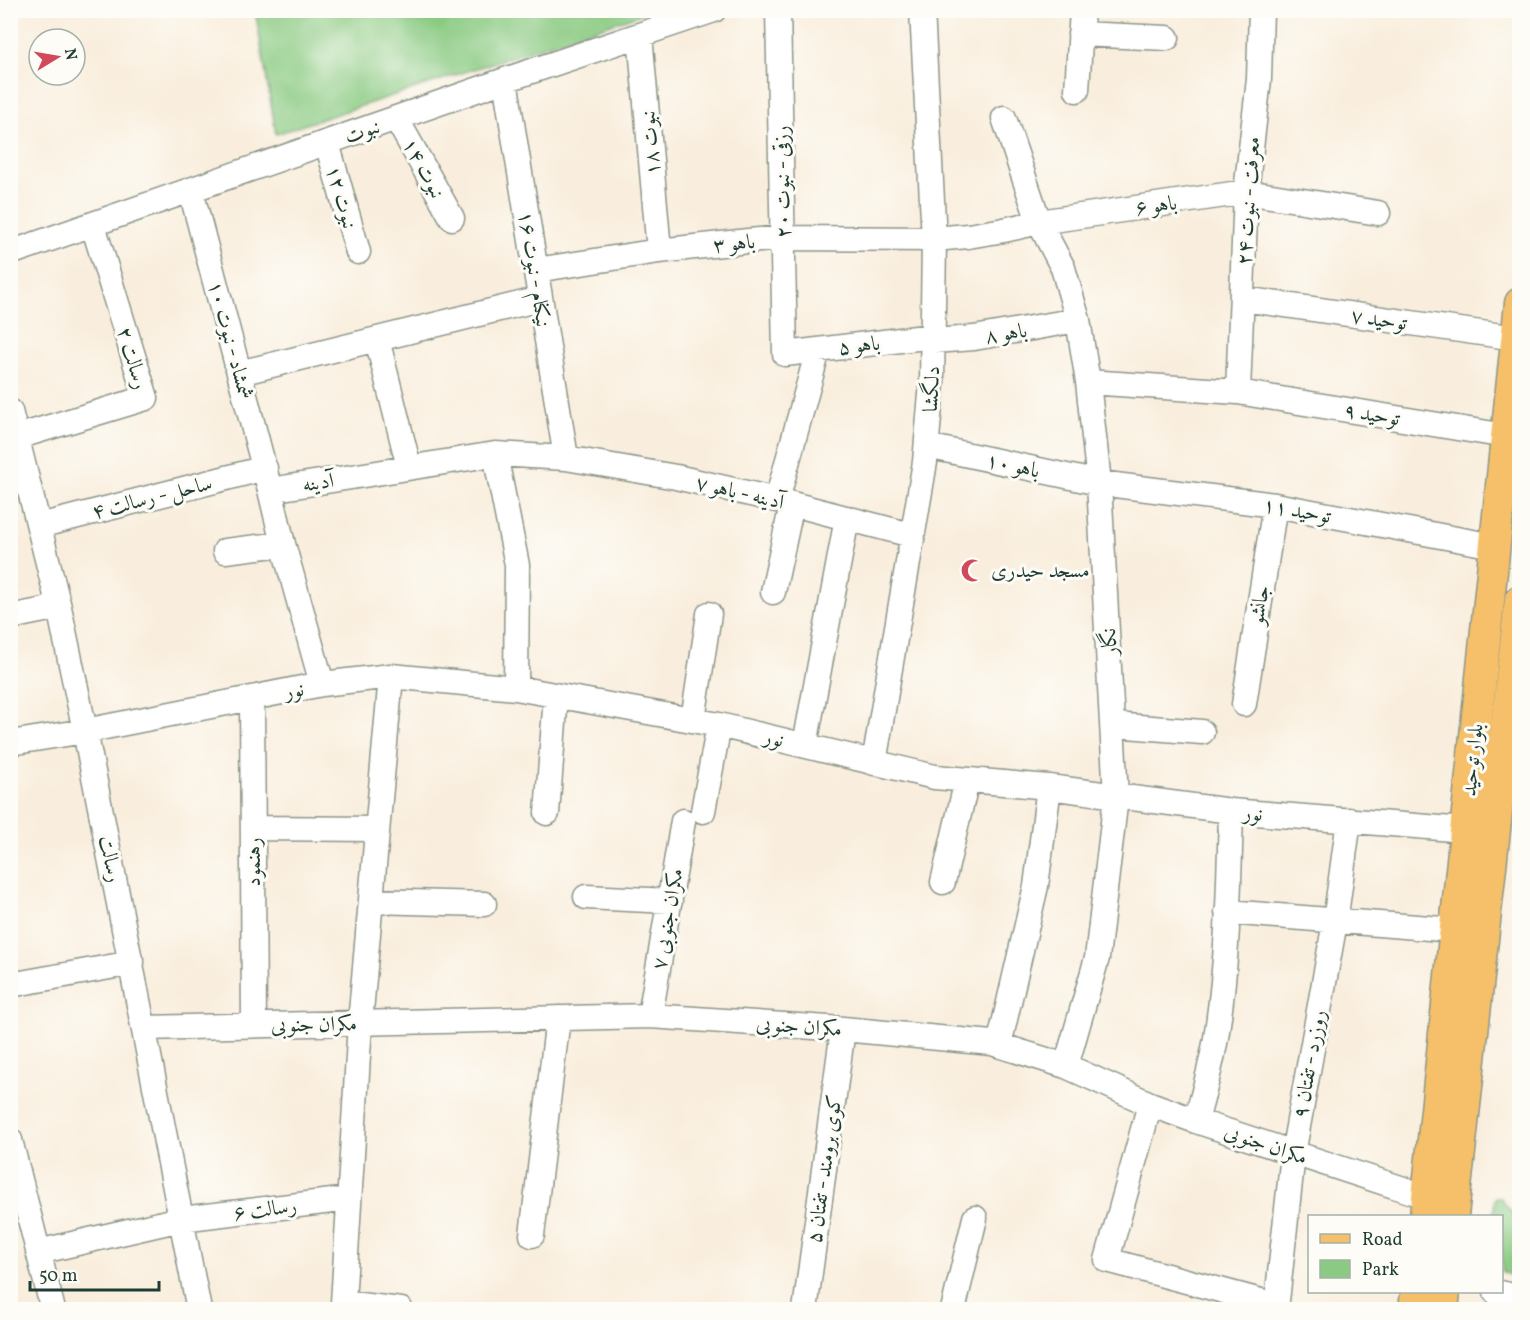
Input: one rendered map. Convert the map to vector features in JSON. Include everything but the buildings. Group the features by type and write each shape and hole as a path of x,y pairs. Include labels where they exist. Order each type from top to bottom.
{"main road":[{"name":"بلوار توحید","path":"1440,1209 1455,930 1520,303"},
{"name":"بلوار توحید","path":"1440,1209 1520,600"},
{"path":"1414,1310 1418,1293"},
{"path":"1441,1310 1445,1293"}],"street":[{"name":"نبوت","path":"10,253 505,80 714,10"},
{"name":"رزقی - نبوت ۲۰","path":"778,10 785,354"},
{"name":"دلگشا","path":"874,763 927,446 932,383 934,238 922,10"},
{"name":"معرفت - نبوت ۲۴","path":"1238,392 1246,192 1259,79 1261,10"},
{"path":"1077,90 1081,22 1167,38"},
{"name":"نبوت ۱۸","path":"640,35 658,251"},
{"name":"نیکنام - نبوت ۱۶","path":"505,80 566,458"},
{"name":"نبوت ۱۴","path":"396,118 452,218"},
{"name":"نگار","path":"1004,118 1039,222 1063,268 1078,320 1088,382 1099,483 1114,725 1116,797 1097,958 1066,1066"},
{"name":"نبوت ۱۲","path":"327,143 358,252"},
{"name":"شمشاد - نبوت ۱۰","path":"191,191 267,479"},
{"name":"باهو ۶","path":"934,238 977,235 1039,222 1246,192 1378,213"},
{"name":"رسالت ۲","path":"17,437 146,398 93,225"},
{"name":"باهو ۳","path":"536,270 658,251 784,238 934,238"},
{"path":"239,373 540,299"},
{"name":"توحید ۷","path":"1243,299 1516,338"},
{"name":"باهو ۸","path":"933,339 974,338 1078,320"},
{"path":"377,339 409,467"},
{"name":"باهو ۵","path":"785,354 933,339"},
{"path":"773,592 784,502 818,350"},
{"name":"توحید ۹","path":"1088,382 1238,392 1506,436"},
{"name":"رسالت","path":"10,411 59,607 86,731 199,1310"},
{"name":"باهو ۱۰","path":"927,446 1099,483"},
{"path":"495,454 517,565 516,688"},
{"name":"آدینه","path":"267,479 409,467 495,454 566,458"},
{"name":"آدینه - باهو ۷","path":"566,458 676,477 911,535"},
{"path":"267,479 322,684"},
{"name":"ساحل - رسالت ۴","path":"39,526 267,479"},
{"name":"توحید ۱۱","path":"1099,483 1275,505 1494,546"},
{"name":"جانشو","path":"1244,704 1275,505"},
{"path":"805,745 847,518"},
{"path":"225,551 283,544"},
{"path":"10,617 59,607"},
{"path":"693,720 709,614"},
{"path":"391,676 360,1023 344,1306 401,1310"},
{"name":"نور","path":"10,743 86,731 322,684 391,676 516,688 719,724 934,777 1048,787 1231,811 1465,831"},
{"path":"547,813 556,696"},
{"name":"رهنمود","path":"252,698 254,1026"},
{"name":"مکران جنوبی ۷","path":"650,1016 670,901 719,724"},
{"path":"1114,725 1202,732"},
{"path":"943,882 967,780"},
{"path":"999,1045 1036,886 1048,787"},
{"path":"1196,1121 1217,1034 1223,978 1231,811"},
{"name":"روزرد - تفتان ۹","path":"1276,1307 1293,1154 1335,922 1349,820"},
{"path":"253,828 377,829"},
{"path":"586,897 670,901"},
{"path":"370,901 484,904"},
{"path":"1227,912 1455,930"},
{"path":"10,985 132,963"},
{"name":"مکران جنوبی","path":"144,1028 650,1016 843,1029 999,1045 1066,1066 1150,1104 1440,1209"},
{"path":"532,1235 558,1018"},
{"name":"کوی برومند - تفتان ۵","path":"805,1310 843,1029"},
{"path":"1150,1104 1107,1260 1276,1307"},
{"path":"12,1150 52,1310"},
{"name":"رسالت ۶","path":"38,1252 181,1219 349,1199"},
{"path":"952,1310 975,1218"},
{"path":"1419,1293 1441,1310"},
{"path":"1500,1293 1520,1298"}],"green space":[{"path":"255,10 651,10 651,11 276,134"},
{"path":"1495,1198 1501,1198 1519,1223 1519,1279 1503,1272 1503,1215 1493,1215"}],"place":[{"name":"مسجد حیدری","path":"973,570"}]}
